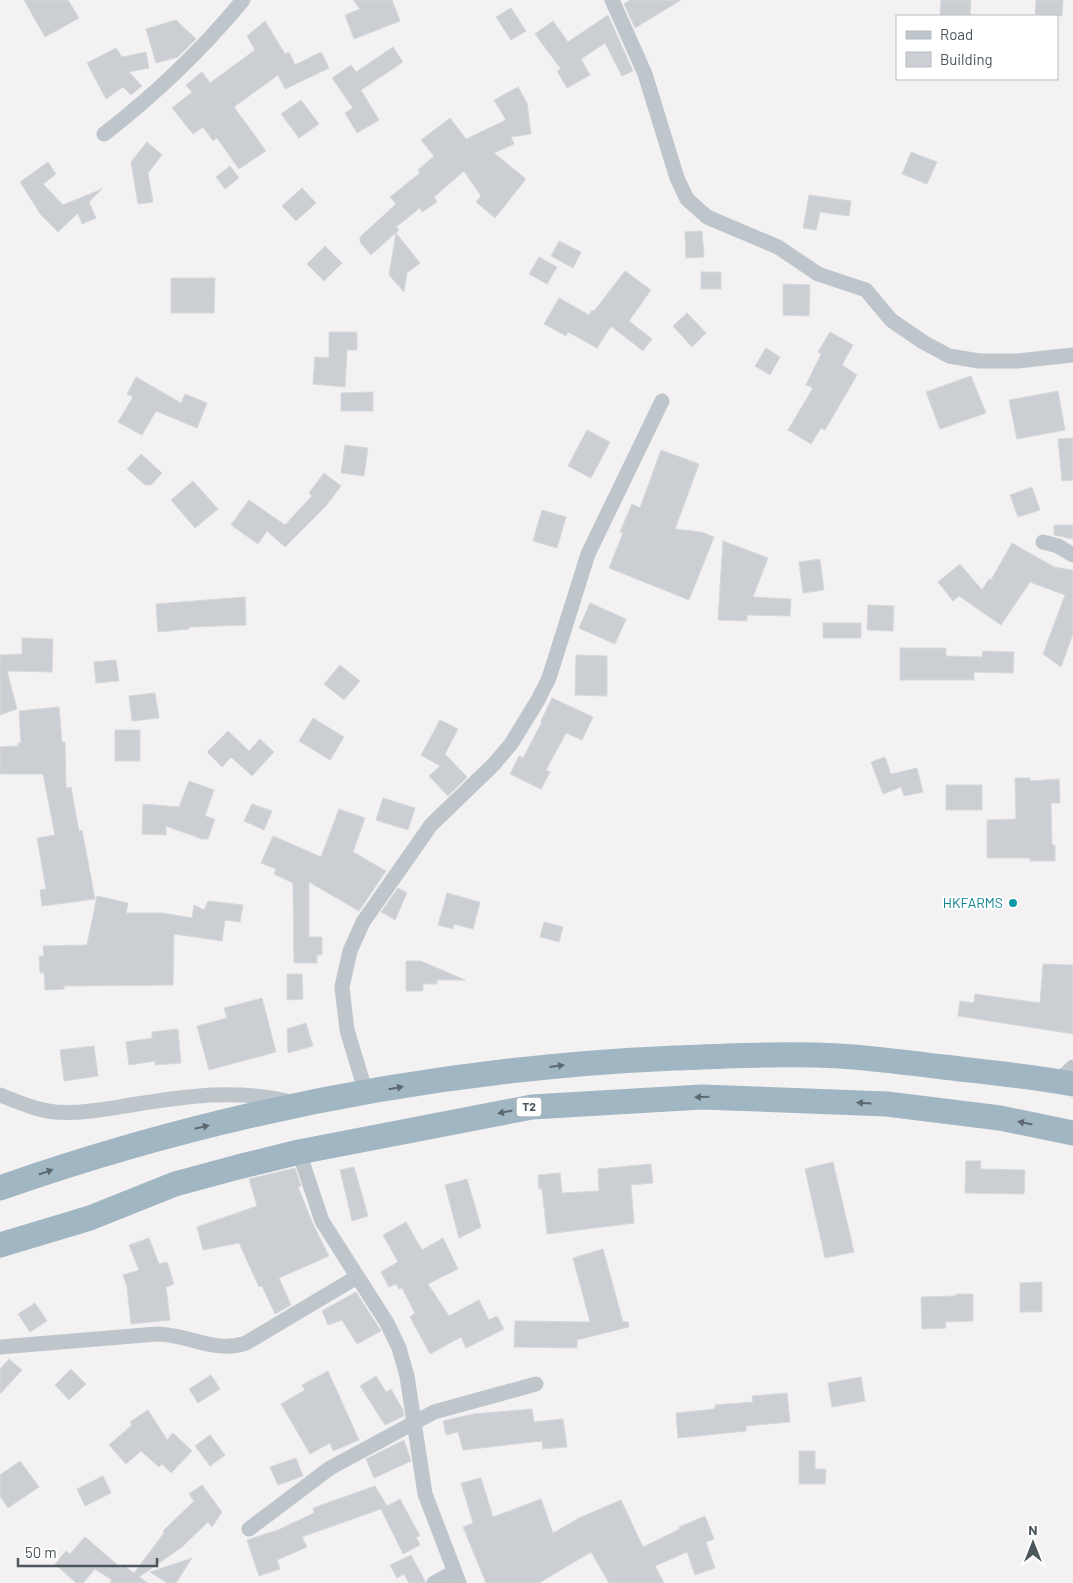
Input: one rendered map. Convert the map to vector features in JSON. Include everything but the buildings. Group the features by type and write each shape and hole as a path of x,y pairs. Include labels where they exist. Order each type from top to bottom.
{"highway":[{"path":"0,1188 160,1137 300,1105 434,1081 584,1062 705,1057 838,1056 1068,1077"},
{"name":"T2","path":"0,1245 90,1218 175,1184 299,1152 532,1107 702,1097 887,1104 1000,1118 1073,1133"}],"street":[{"path":"104,134 148,101 189,62 223,26 243,0"},
{"path":"612,0 645,74 677,178 687,199 707,217 778,247 818,274 866,290 891,320 923,342 949,356 979,361 1018,361 1073,355"},
{"path":"366,1093 347,1030 342,987 350,951 363,922 431,825 494,764 511,744 531,713 549,678 588,554 662,401"},
{"path":"1043,542 1058,546 1073,555"},
{"path":"0,1095 27,1106 55,1112 77,1112 179,1097 235,1093 267,1095 300,1105"},
{"path":"299,1152 322,1221 387,1323 399,1348 407,1376 425,1494 457,1577 434,1583"},
{"path":"0,1347 157,1334 171,1335 220,1347 236,1346 246,1343 357,1277"},
{"path":"249,1529 330,1468 414,1423 442,1409 536,1384"}],"place":[{"name":"HKFARMS","path":"1013,903"}]}
